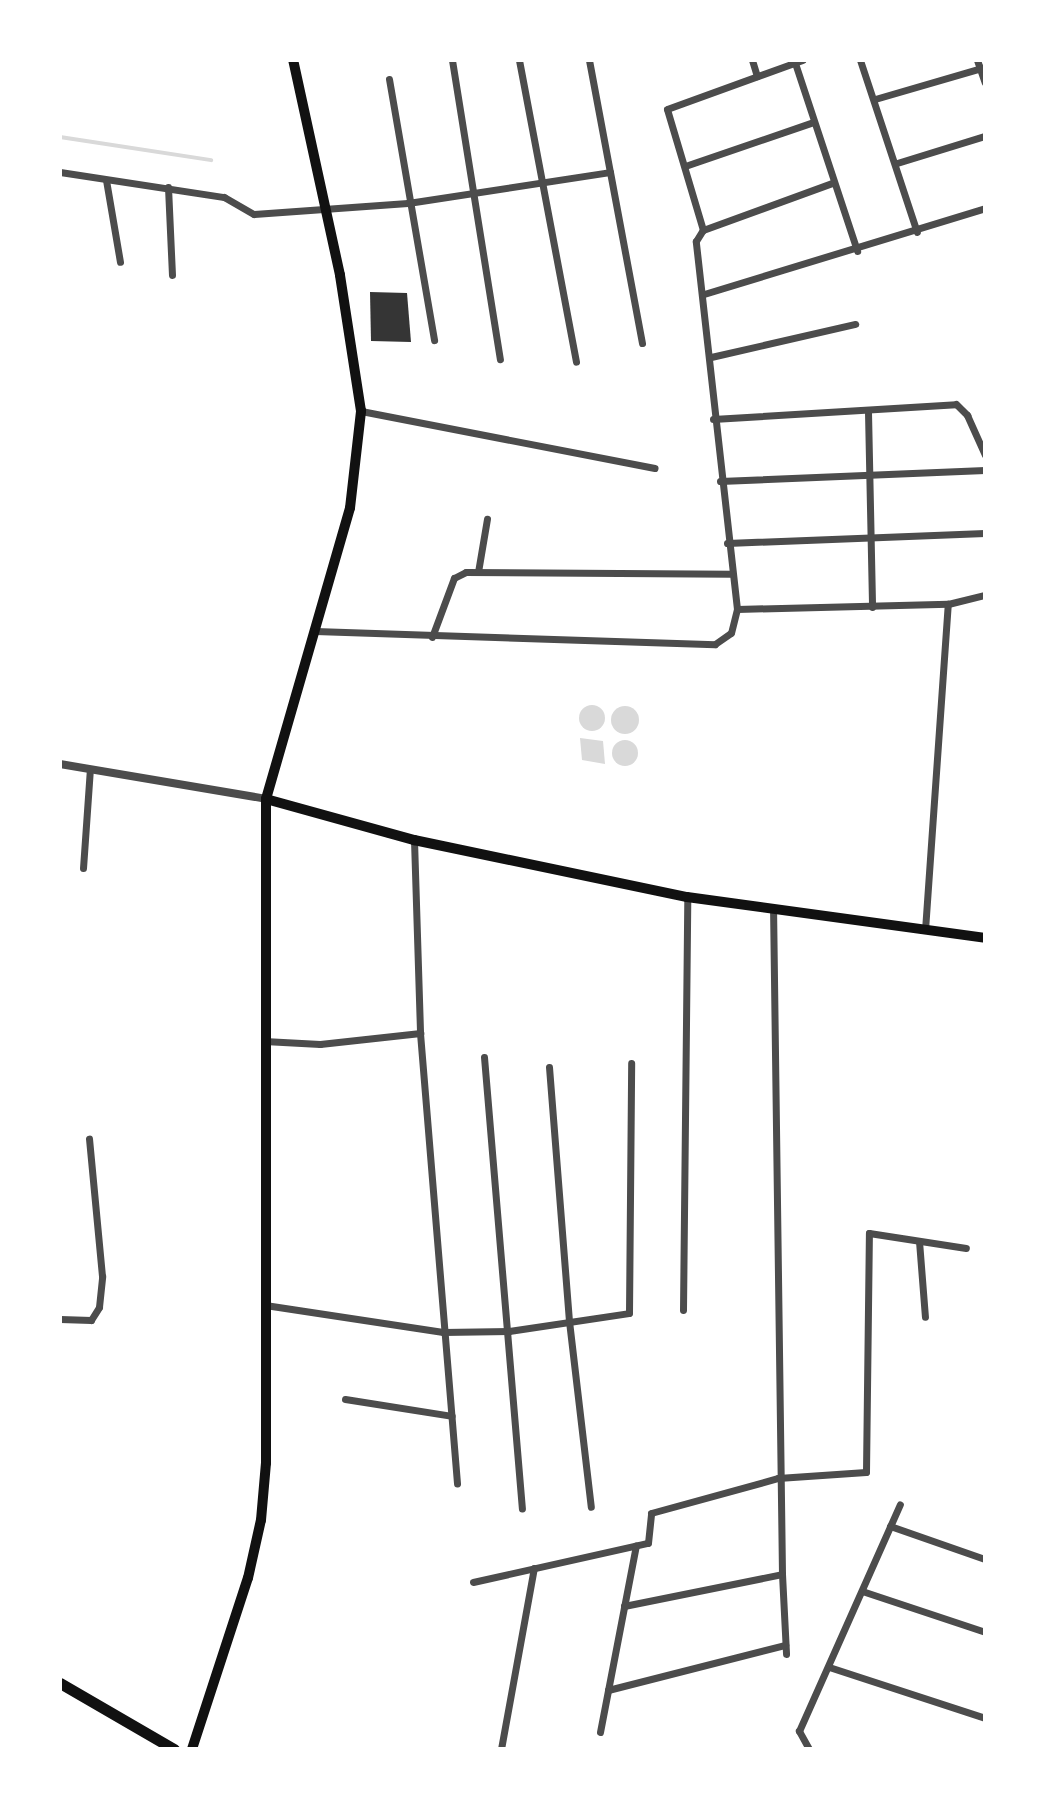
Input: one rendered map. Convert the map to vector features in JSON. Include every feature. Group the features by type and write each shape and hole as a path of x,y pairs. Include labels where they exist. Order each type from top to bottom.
{"highway":[{"path":"60,1683 174,1749"}],"main road":[{"path":"192,1749 232,1634 261,1520 265,1305 266,799 350,508 361,411 325,211 293,60"},
{"path":"266,799 414,840 687,897 985,938"}],"street":[{"path":"452,60 477,191 500,359"},
{"path":"519,60 576,362"},
{"path":"589,60 642,343"},
{"path":"752,60 757,76"},
{"path":"860,60 897,163 917,232"},
{"path":"315,631 715,644 731,633 737,609 713,419 711,357 704,294 696,253 703,230 688,165 665,114 667,109 799,61 811,123 857,251"},
{"path":"875,99 981,65 985,83"},
{"path":"389,79 434,340"},
{"path":"688,165 811,123"},
{"path":"897,163 985,136"},
{"path":"60,172 224,197 254,214 408,203 610,172"},
{"path":"106,180 120,262"},
{"path":"703,230 832,183"},
{"path":"168,187 172,275"},
{"path":"704,294 857,251 985,208"},
{"path":"711,357 855,324"},
{"path":"713,419 868,412 956,404 976,432 985,455"},
{"path":"361,411 655,468"},
{"path":"868,412 874,538 872,607"},
{"path":"976,432 985,428"},
{"path":"720,481 985,470"},
{"path":"478,572 487,519"},
{"path":"727,543 985,533"},
{"path":"432,637 454,578 478,572 731,574"},
{"path":"737,609 948,604 985,595"},
{"path":"925,930 948,604"},
{"path":"60,764 266,799"},
{"path":"83,868 90,769"},
{"path":"414,840 420,1033 457,1483"},
{"path":"683,1310 687,897"},
{"path":"608,1690 786,1650 778,1478 773,908"},
{"path":"264,1041 320,1044 420,1033"},
{"path":"484,1057 522,1508"},
{"path":"265,1305 443,1332 509,1331 629,1313 631,1063"},
{"path":"549,1067 569,1321 591,1507"},
{"path":"60,1319 91,1320 99,1307 102,1276 89,1139"},
{"path":"473,1582 648,1543 651,1513 778,1478 866,1472 869,1233 966,1248"},
{"path":"919,1241 925,1317"},
{"path":"345,1399 452,1416"},
{"path":"809,1749 799,1731 900,1504"},
{"path":"890,1526 985,1559"},
{"path":"600,1732 636,1545"},
{"path":"501,1749 534,1568"},
{"path":"624,1606 782,1574"},
{"path":"862,1591 985,1632"},
{"path":"829,1667 985,1718"}],"shaded area":[{"path":"592,705 601,709 605,718 601,727 592,731 583,727 579,718 583,709"},
{"path":"625,706 635,710 639,720 635,730 625,734 615,730 611,720 615,710"},
{"path":"580,738 603,741 605,764 582,760"},
{"path":"625,740 634,744 638,753 634,762 625,766 616,762 612,753 616,744"}],"building":[{"path":"370,292 407,293 411,342 371,341"}],"waterway":[{"path":"60,137 211,160"}]}
